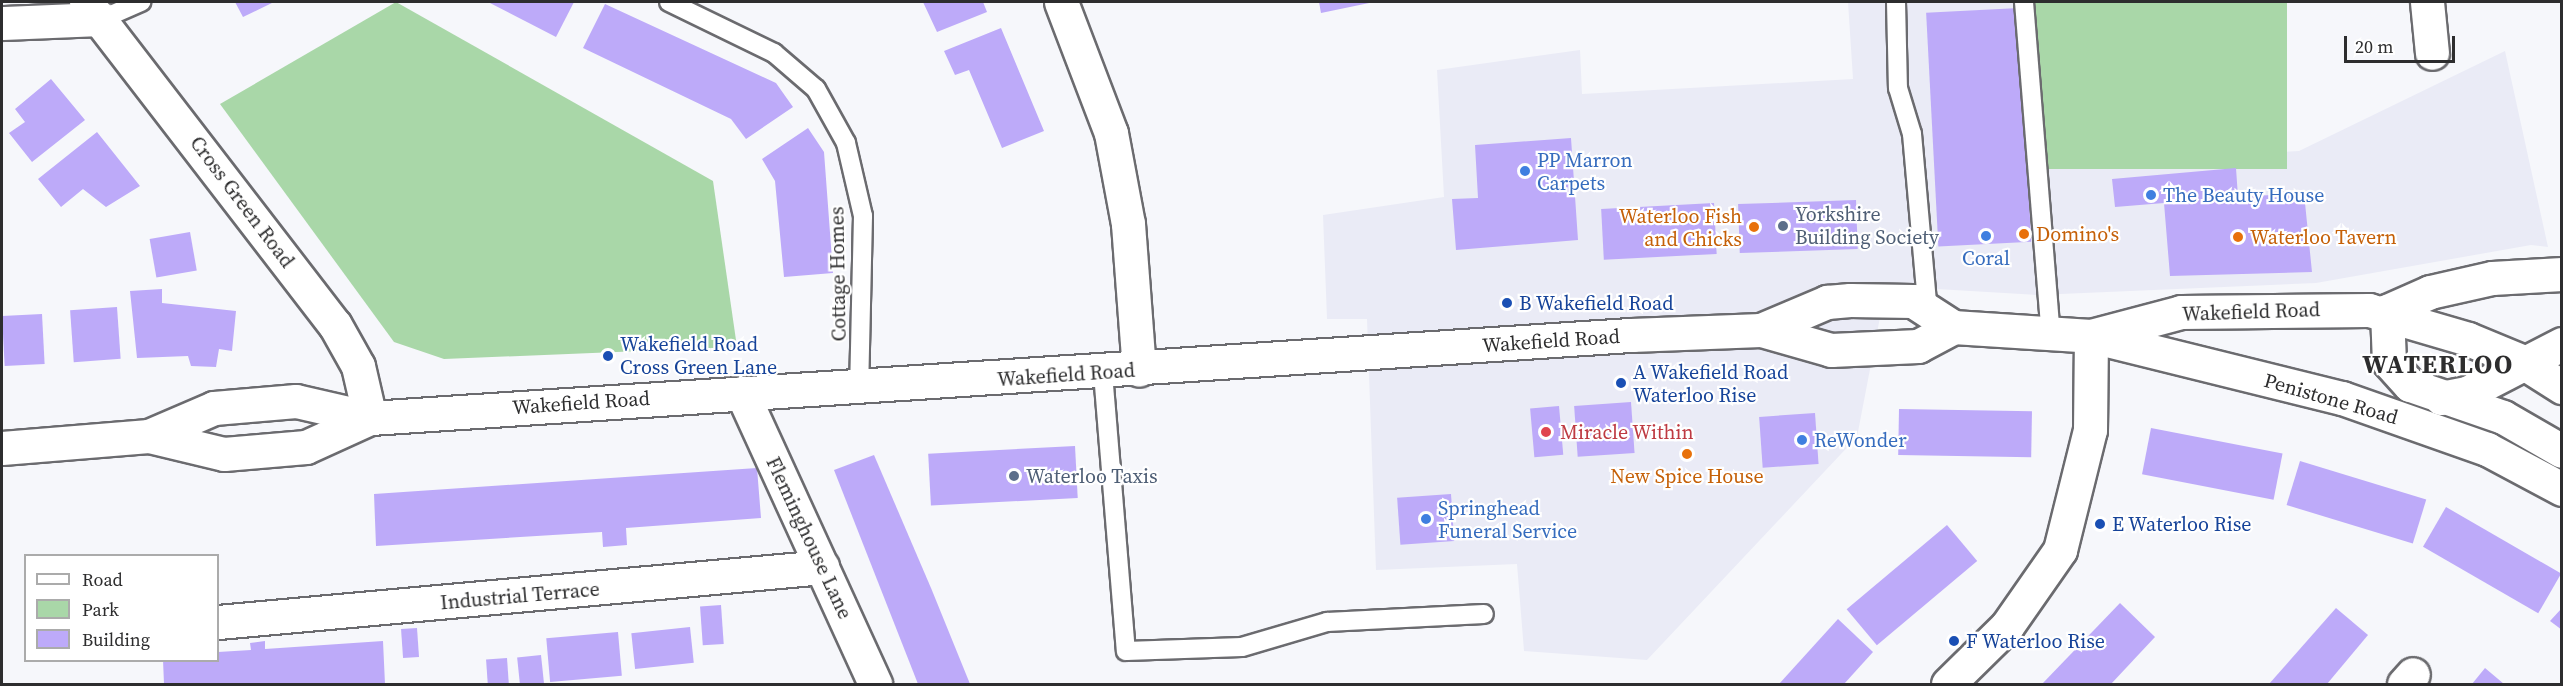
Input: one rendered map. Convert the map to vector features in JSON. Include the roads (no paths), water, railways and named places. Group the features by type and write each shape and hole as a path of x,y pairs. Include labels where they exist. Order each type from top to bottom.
{"main road":[{"path":"1061,2 1111,133 1128,225 1139,370"},
{"path":"2427,2 2432,53"},
{"path":"2,23 94,10"},
{"name":"Cross Green Road","path":"94,10 336,325 358,366 370,418"},
{"path":"2387,311 2430,292 2492,278 2562,274"},
{"name":"Wakefield Road","path":"149,436 214,408 296,401 370,418 742,393 1103,373 1761,330 1827,302 1913,301 1937,325 2051,335 2091,336 2181,312 2337,309 2387,311"},
{"path":"2387,311 2521,361 2562,387"},
{"path":"2387,311 2387,351 2394,371 2410,385 2503,417 2562,451"},
{"name":"Wakefield Road","path":"1761,330 1831,350 1918,346 1937,325"},
{"path":"1948,684 2007,626 2060,550 2090,430 2091,336"},
{"name":"Penistone Road","path":"2091,336 2342,398 2487,449 2562,489"},
{"path":"2342,398 2406,403 2467,393 2521,361 2562,344"},
{"name":"Fleminghouse Lane","path":"742,393 875,684"},
{"name":"Wakefield Road","path":"2,448 149,436 224,454 306,447 370,418"},
{"name":"Industrial Terrace","path":"219,621 823,567"}],"lane":[{"path":"94,10 141,2"},
{"name":"Cottage Homes","path":"669,2 774,53 816,89 846,143 863,216 859,388"},
{"path":"1896,2 1898,88 1912,134 1937,325"},
{"path":"2024,2 2051,335"},
{"path":"1103,373 1126,651 1242,647 1327,622 1484,614"}],"place":[{"name":"PP Marron Carpets","path":"1525,171"},
{"name":"The Beauty House","path":"2151,195"},
{"name":"Yorkshire Building Society","path":"1783,226"},
{"name":"Waterloo Fish and Chicks","path":"1754,227"},
{"name":"Domino's","path":"2024,234"},
{"name":"Coral","path":"1986,236"},
{"name":"Waterloo Tavern","path":"2238,237"},
{"name":"B Wakefield Road","path":"1507,303"},
{"name":"Wakefield Road Cross Green Lane","path":"608,356"},
{"name":"A Wakefield Road Waterloo Rise","path":"1621,383"},
{"name":"Miracle Within","path":"1546,432"},
{"name":"ReWonder","path":"1802,440"},
{"name":"New Spice House","path":"1687,454"},
{"name":"Waterloo Taxis","path":"1014,476"},
{"name":"Springhead Funeral Service","path":"1426,519"},
{"name":"E Waterloo Rise","path":"2100,524"},
{"name":"F Waterloo Rise","path":"1954,641"}],"district":[{"name":"WATERLOO","path":"2438,365"}]}
